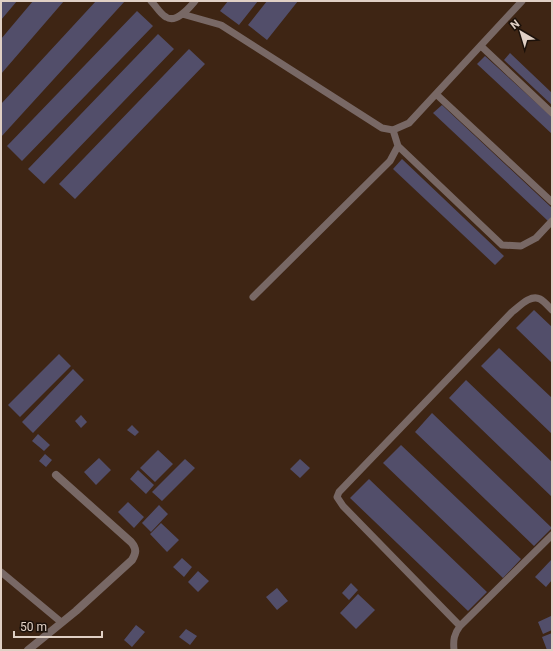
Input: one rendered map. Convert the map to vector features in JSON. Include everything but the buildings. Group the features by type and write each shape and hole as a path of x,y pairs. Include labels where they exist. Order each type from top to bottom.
{"street":[{"path":"28,650 61,622 76,612 132,560 136,553 135,547 131,542 56,474"}],"lane":[{"path":"151,1 166,17 170,19 178,18 195,1"},
{"path":"182,14 221,25 382,128 393,130 409,123 522,1"},
{"path":"481,46 552,113"},
{"path":"436,94 552,202"},
{"path":"393,130 398,146 502,245 521,246 536,238 552,221"},
{"path":"253,297 390,161 398,146"},
{"path":"460,626 343,506 337,496 339,492 512,312 528,299 534,298 540,298 552,310"},
{"path":"454,650 453,642 455,632 460,626 552,535"},
{"path":"1,572 61,622"}]}
